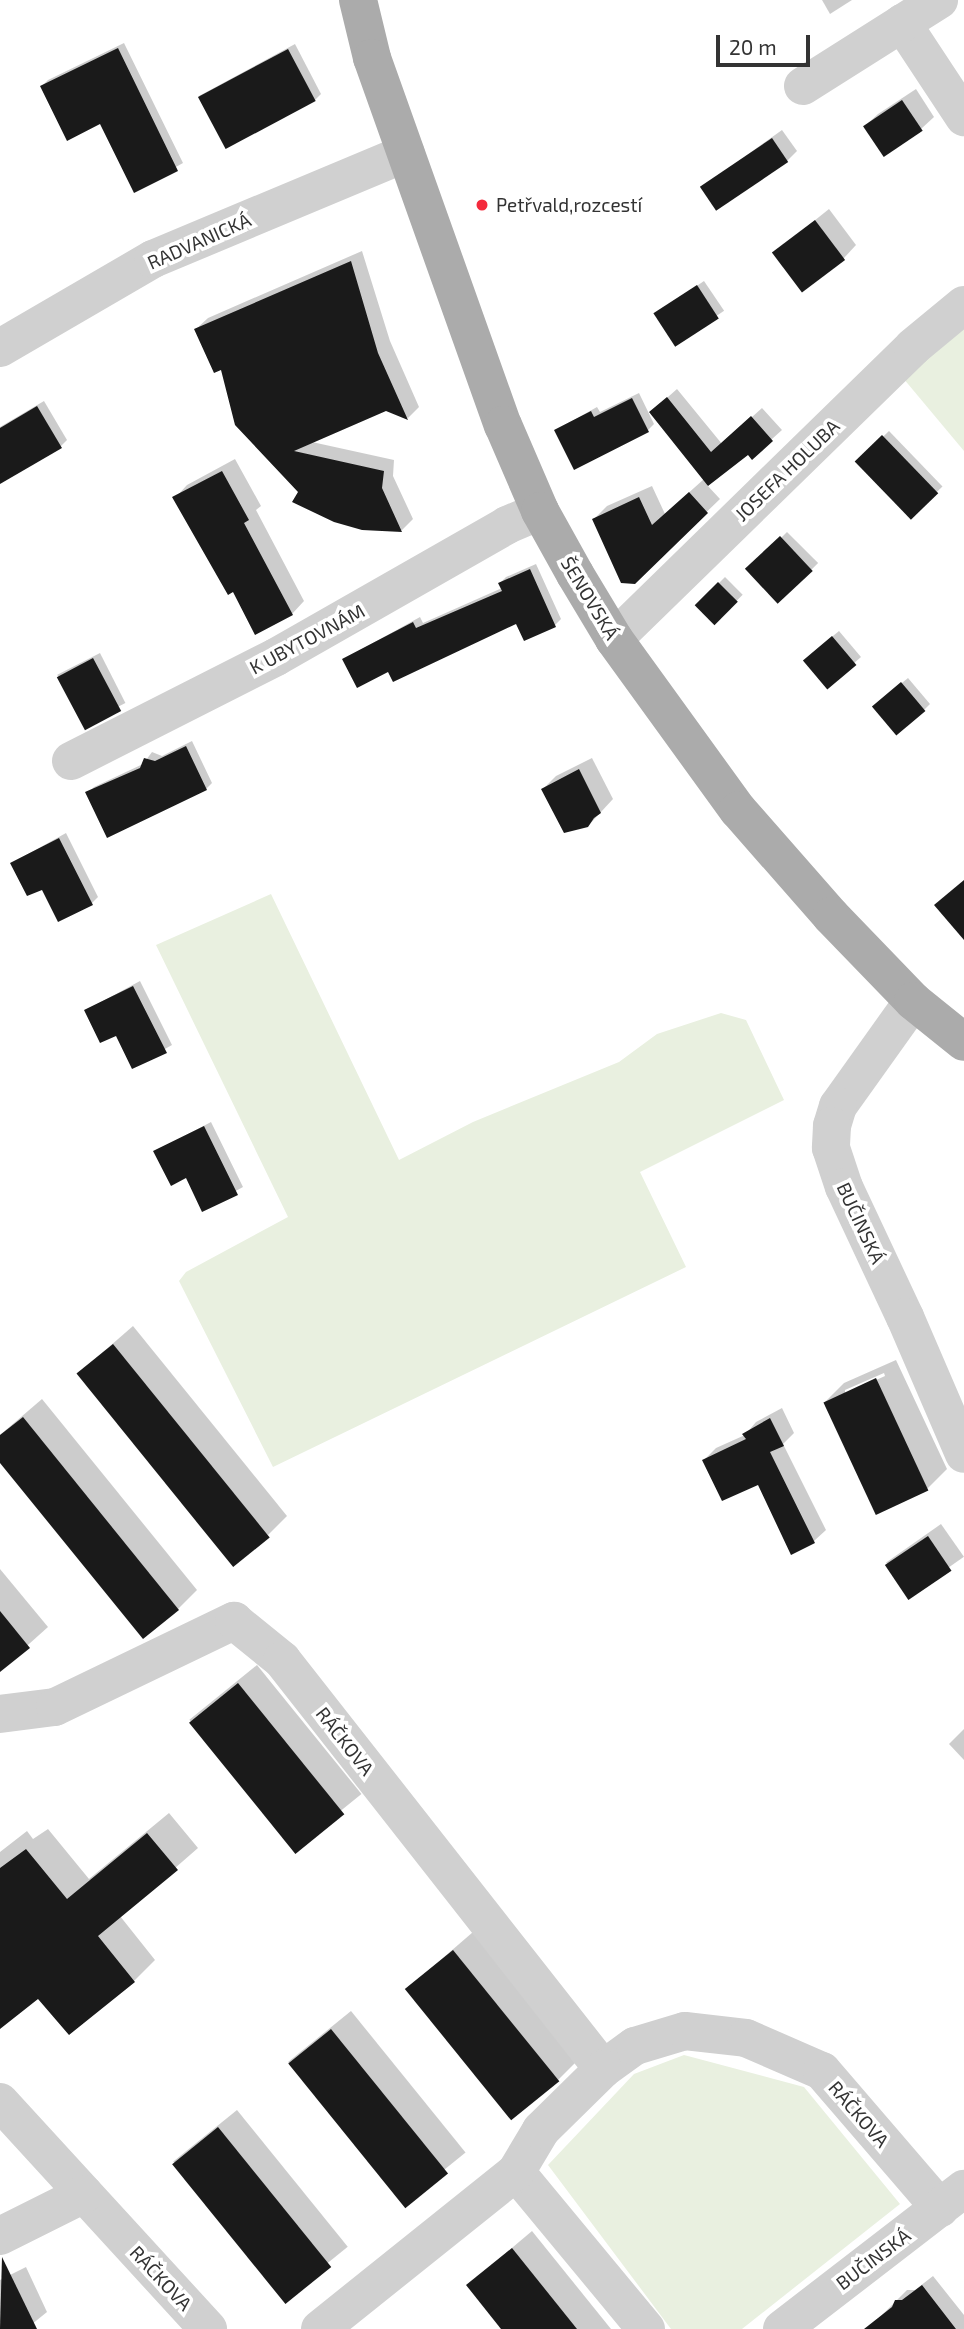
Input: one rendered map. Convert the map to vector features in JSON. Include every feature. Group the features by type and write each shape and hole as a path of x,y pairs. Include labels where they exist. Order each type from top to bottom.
{"main road":[{"path":"331,0 372,58"},
{"path":"358,0 372,58"},
{"name":"ŠENOVSKÁ","path":"372,58 503,425 540,511 614,639 738,810 812,895 913,1001 964,1042"}],"street":[{"path":"803,86 940,0"},
{"path":"902,23 964,117"},
{"name":"RADVANICKÁ","path":"0,348 153,259 406,153"},
{"name":"JOSEFA HOLUBA","path":"614,639 913,347 964,305"},
{"name":"K UBYTOVNÁM","path":"71,761 276,657 507,525 540,511"},
{"name":"BUČINSKÁ","path":"913,1001 838,1106 832,1126 831,1148 844,1187 964,1454"},
{"name":"RÁČKOVA","path":"0,1714 55,1707 234,1621 282,1660 603,2070"},
{"name":"RÁČKOVA","path":"320,2329 516,2172 541,2130 603,2070 635,2046 685,2031 746,2038 822,2071 952,2198"},
{"name":"RÁČKOVA","path":"0,2102 208,2329"},
{"path":"516,2172 646,2329"},
{"path":"0,2236 84,2194"},
{"name":"BUČINSKÁ","path":"782,2329 952,2198"}],"green space":[{"path":"964,325 964,451 903,378"},
{"path":"271,894 399,1160 473,1122 619,1062 657,1034 721,1013 746,1020 784,1100 640,1172 686,1267 273,1467 179,1281 186,1272 288,1217 156,945"},
{"path":"684,2055 804,2087 900,2204 742,2329 671,2329 548,2165 634,2074"}],"building":[{"path":"118,48 178,171 134,193 100,124 67,141 40,86"},
{"path":"288,49 316,101 226,149 198,97"},
{"path":"902,100 923,131 884,157 863,126"},
{"path":"772,138 788,162 716,211 700,187"},
{"path":"815,220 845,260 802,292 772,252"},
{"path":"351,261 378,353 408,420 386,411 294,451 384,471 382,488 402,532 362,530 334,522 292,502 298,492 235,425 221,370 214,373 194,329"},
{"path":"697,285 719,319 675,347 653,313"},
{"path":"667,397 711,452 751,416 773,441 752,460 748,455 708,486 649,412"},
{"path":"632,398 649,432 574,470 554,430 591,411 594,417"},
{"path":"37,406 62,448 0,484 0,428"},
{"path":"882,435 938,493 911,520 855,461"},
{"path":"222,471 249,520 244,523 293,615 255,635 233,592 228,595 172,497"},
{"path":"689,492 708,513 635,584 621,583 592,519 639,497 652,525"},
{"path":"780,536 813,571 778,604 745,569"},
{"path":"530,569 556,627 524,641 516,624 393,682 388,672 357,688 342,659 413,622 416,628 502,591 498,583"},
{"path":"718,582 738,602 714,625 695,605"},
{"path":"832,636 856,665 827,690 803,660"},
{"path":"93,658 121,711 85,730 57,677"},
{"path":"901,682 925,711 896,736 872,706"},
{"path":"186,746 207,790 107,838 85,792 140,768 144,758 155,761"},
{"path":"579,769 601,813 588,827 564,833 541,789"},
{"path":"59,838 93,905 58,922 42,890 27,896 10,863"},
{"path":"964,880 964,940 934,905"},
{"path":"133,986 167,1053 132,1069 116,1036 100,1043 84,1010"},
{"path":"204,1126 238,1195 202,1212 186,1178 171,1186 153,1151"},
{"path":"113,1344 270,1538 233,1567 76,1374"},
{"path":"876,1378 928,1490 876,1515 823,1403"},
{"path":"23,1417 179,1610 143,1639 0,1463 0,1435"},
{"path":"770,1418 784,1446 770,1452 815,1543 791,1555 758,1485 722,1501 702,1460 746,1439 742,1434"},
{"path":"928,1536 951,1571 908,1600 885,1565"},
{"path":"0,1611 30,1648 0,1672"},
{"path":"238,1683 344,1814 295,1854 189,1723"},
{"path":"147,1833 178,1870 98,1936 135,1982 69,2035 38,1999 0,2029 0,1868 26,1849 67,1899"},
{"path":"453,1950 559,2081 511,2120 405,1989"},
{"path":"331,2029 448,2174 405,2208 288,2064"},
{"path":"218,2127 331,2267 285,2304 172,2164"},
{"path":"512,2248 577,2329 501,2329 466,2285"},
{"path":"2,2257 37,2329 0,2329"},
{"path":"922,2285 956,2329 864,2329 892,2307 895,2300 902,2300"}],"place":[{"name":"Petřvald,rozcestí","path":"482,205"}]}
